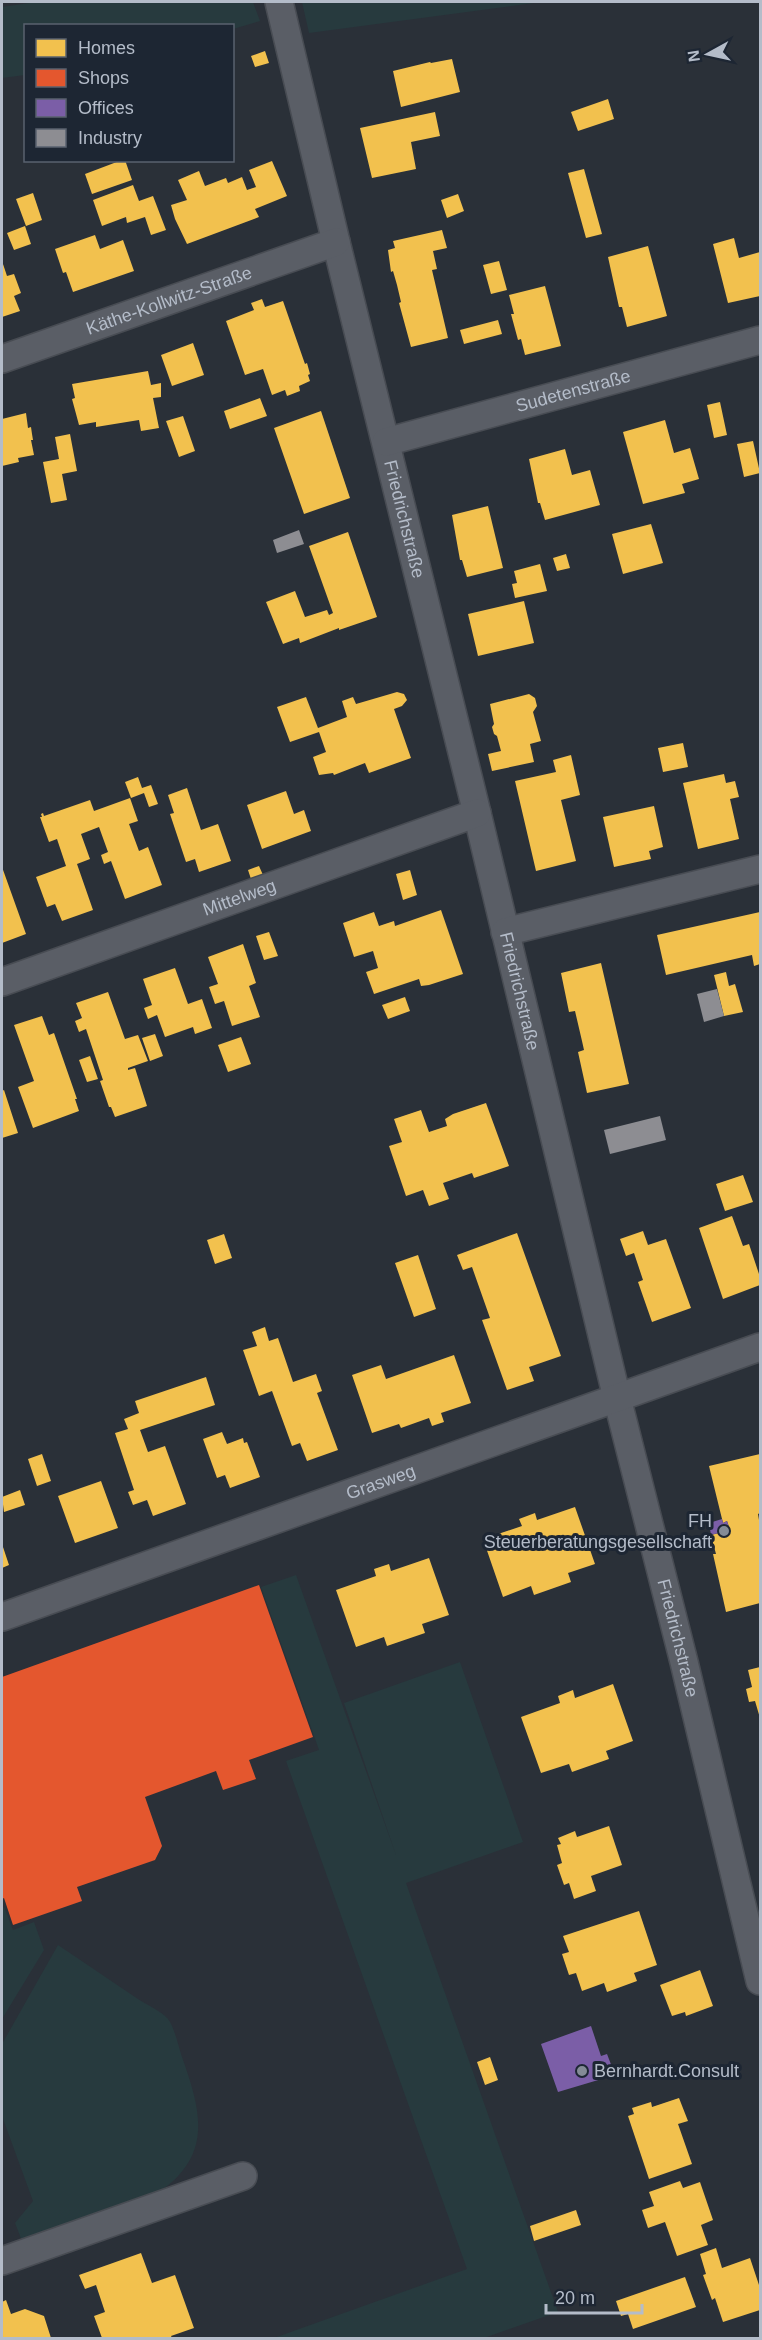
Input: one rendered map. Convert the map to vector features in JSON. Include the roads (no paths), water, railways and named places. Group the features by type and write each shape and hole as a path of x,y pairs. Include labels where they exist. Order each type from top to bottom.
{"street":[{"name":"Friedrichstraße","path":"279,2 617,1398 755,1931 760,1982"},
{"name":"Käthe-Kollwitz-Straße","path":"2,359 336,242"},
{"name":"Sudetenstraße","path":"386,442 760,340"},
{"name":"Mittelweg","path":"2,982 477,813"},
{"path":"505,932 760,869"},
{"name":"Grasweg","path":"2,1617 760,1347"},
{"path":"2,2261 243,2176"}],"place":[{"name":"FH Steuerberatungsgesellschaft","path":"724,1531"},
{"name":"Bernhardt.Consult","path":"582,2071"}]}
